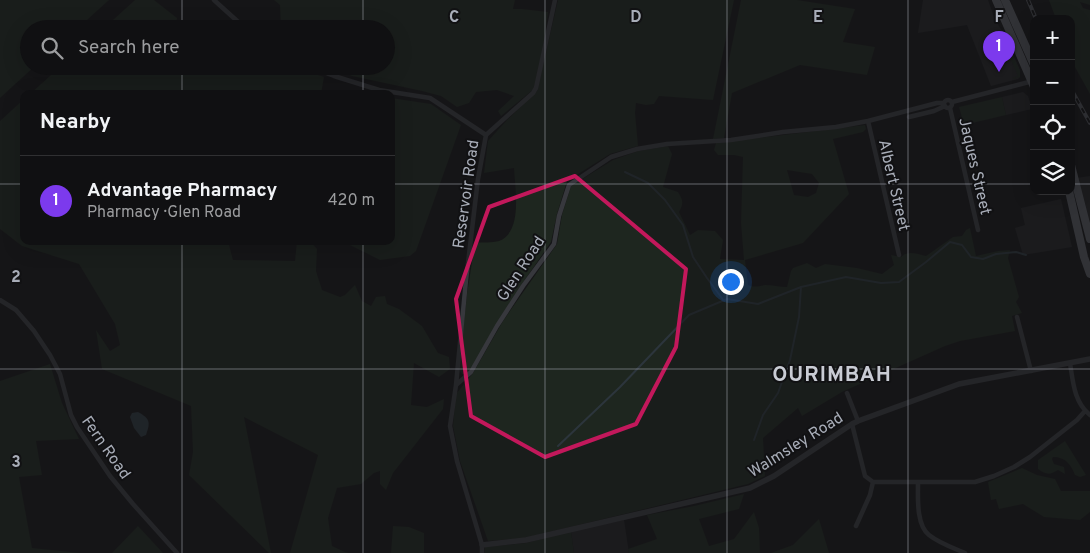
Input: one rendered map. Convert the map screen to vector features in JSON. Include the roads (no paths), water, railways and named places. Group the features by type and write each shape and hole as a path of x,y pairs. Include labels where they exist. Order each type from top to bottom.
{"main road":[{"path":"996,0 1030,76"},
{"path":"1005,0 1032,60"},
{"path":"1075,181 1090,239"},
{"path":"1070,195 1090,274"}],"street":[{"path":"214,0 236,20"},
{"name":"Reservoir Road","path":"456,385 478,179 486,135 533,93 536,88 555,0"},
{"path":"331,75 379,90"},
{"path":"908,117 946,106 945,101 948,100 952,102 1030,84"},
{"path":"395,93 430,98 486,135"},
{"name":"Glen Road","path":"456,385 471,372 523,286 554,244 559,216 568,185 611,157 638,149 667,144 730,140 836,127 868,121 937,103 946,106"},
{"name":"Jaques Street","path":"946,106 978,230"},
{"name":"Albert Street","path":"868,121 899,255"},
{"name":"Fern Road","path":"0,300 16,310 50,355 60,374 71,415 110,476 177,553"},
{"path":"1018,317 1031,371"},
{"name":"Walmsley Road","path":"482,546 526,540 750,488 774,476 858,421 959,384 1090,359"},
{"path":"1070,363 1076,396 1085,411 1090,415"},
{"path":"456,385 450,426 457,461 482,546 482,553"},
{"path":"847,393 858,421"},
{"path":"852,424 865,476 873,482 975,482 1014,467 1030,457 1077,420 1085,411"},
{"path":"856,526 870,495 873,482"},
{"path":"918,482 919,517 927,534 965,553"}],"waterway":[{"path":"625,172 648,183 665,200 683,225 693,257 724,301"},
{"path":"558,446 620,387 689,315 727,299 758,304 801,287 846,277 881,283 899,282 950,242 962,245 971,257 983,259 996,254 1016,252 1026,255"},
{"path":"754,440 763,415 778,393 790,360 799,317 801,287"}],"railway":[{"path":"1028,0 1034,15"},
{"path":"1075,96 1090,123"}],"place":[{"name":"Advantage Pharmacy","path":"999,72"}],"district":[{"name":"OURIMBAH","path":"832,374"}]}
